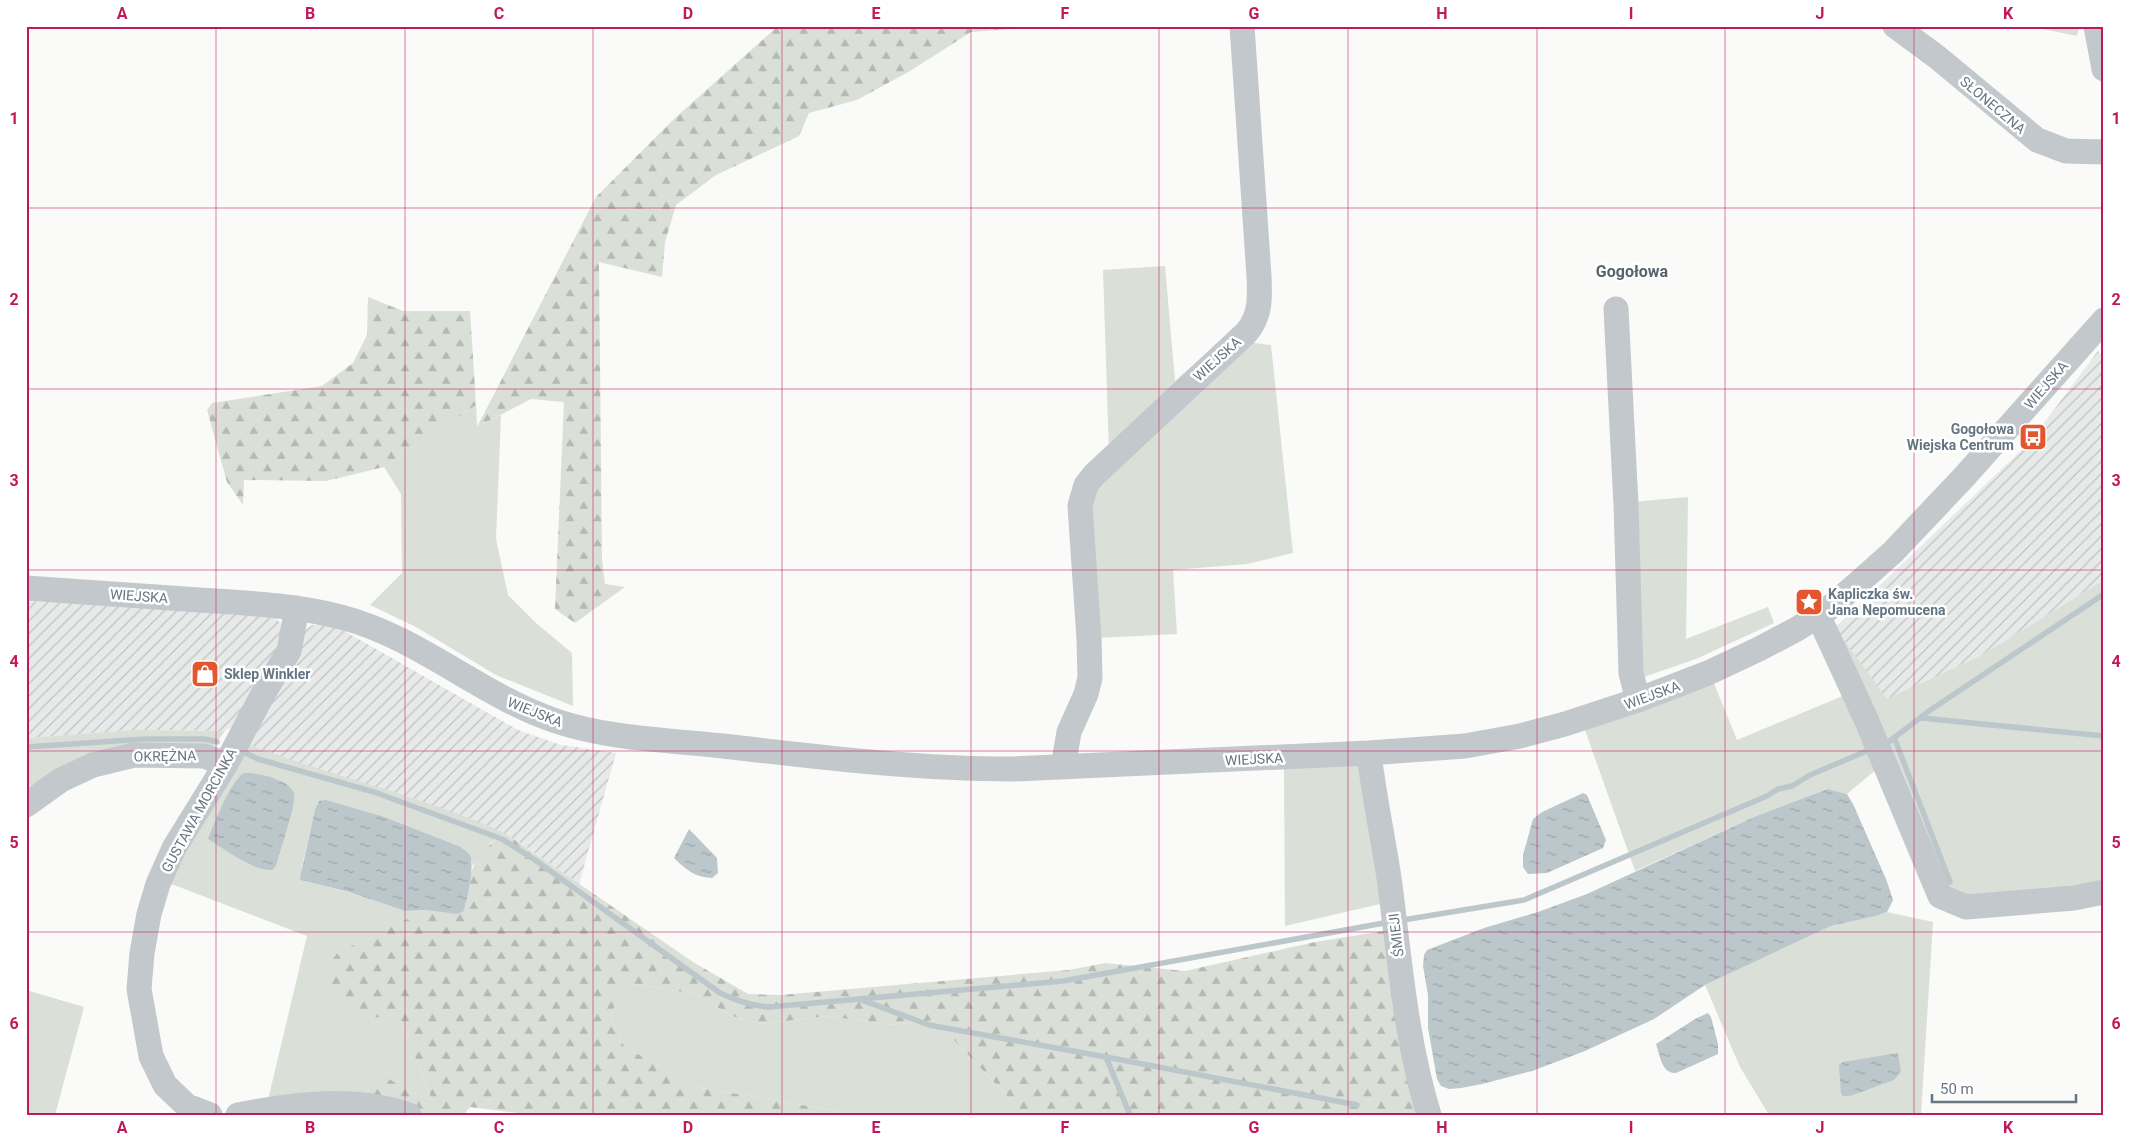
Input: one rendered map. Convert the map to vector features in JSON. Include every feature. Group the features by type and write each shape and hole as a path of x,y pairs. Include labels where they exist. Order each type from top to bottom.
{"street":[{"name":"WIEJSKA","path":"1063,768 1069,732 1086,694 1090,678 1080,506 1085,488 1101,468 1246,333 1253,323 1258,310 1259,276 1242,26"},
{"name":"SŁONECZNA","path":"1895,26 1937,57 2037,140 2066,151 2104,152"},
{"path":"2096,26 2104,69"},
{"path":"1616,310 1626,505 1631,673 1638,700"},
{"name":"WIEJSKA","path":"26,588 297,608 344,618 371,627 427,655 518,706 579,728 629,736 914,766 962,769 1063,768 1369,754 1465,746 1513,737 1565,724 1638,700 1741,658 1818,615 1844,596 1893,552 2003,434 2104,320"},
{"name":"GUSTAWA MORCINKA","path":"210,1115 187,1106 166,1085 151,1056 139,990 142,953 149,914 158,884 174,848 226,764 262,694 289,651 297,608"},
{"path":"1818,615 1866,719 1940,896 1966,906 2074,898 2104,892"},
{"name":"ŚMIEJI","path":"1369,754 1389,883 1406,1020 1412,1052 1429,1115"},
{"name":"OKRĘŻNA","path":"26,805 61,780 93,765 134,755 204,756 226,764"},
{"path":"238,1115 281,1106 314,1103 350,1104 387,1109 409,1115"}],"shaded area":[{"path":"2098,351 2104,357 2104,580 1980,656 1886,700 1835,628 2028,444"},
{"path":"26,601 209,610 276,618 281,624 284,636 235,725 225,731 131,730 26,738"},
{"path":"324,624 341,629 518,730 561,745 616,753 579,884 505,833 286,759 248,744 306,629 312,625"}],"green space":[{"path":"778,26 1012,26 1011,29 971,32 910,71 857,100 809,113 799,136 716,175 676,205 665,242 662,277 599,262 602,560 605,584 625,587 575,623 555,609 564,402 531,399 477,427 596,197 675,118"},
{"path":"2028,26 2080,26 2077,36"},
{"path":"1165,266 1175,381 1223,339 1271,345 1293,553 1247,564 1173,570 1177,634 1097,638 1072,494 1109,453 1103,270"},
{"path":"368,297 403,311 470,311 476,405 384,467 326,481 244,480 243,505 227,482 207,410 212,403 322,386 353,363 367,335"},
{"path":"476,405 477,427 501,415 496,539 508,595 536,623 572,653 573,706 496,675 416,627 370,605 402,573 401,494 384,467"},
{"path":"1688,497 1686,639 1768,607 1774,623 1696,659 1638,679 1633,502"},
{"path":"2104,580 2104,880 2030,893 1964,897 1946,888 1835,628 1887,699 1980,656"},
{"path":"1713,681 1737,740 1845,695 1878,768 1847,794 1826,789 1754,817 1635,871 1585,730"},
{"path":"131,730 225,731 210,751 71,766 26,788 26,738"},
{"path":"248,744 312,767 442,808 505,833 490,843 473,866 470,855 461,847 319,801 315,809 302,867 302,880 355,894 405,911 425,910 374,937 339,951 389,1015 401,1021 432,1100 413,1094 386,1078 373,1097 268,1100 307,936 169,883 180,857"},
{"path":"1359,764 1375,855 1380,904 1285,926 1284,768"},
{"path":"505,833 693,962 748,994 781,995 1069,970 1105,963 1185,971 1315,942 1384,931 1419,1115 1025,1115 935,1020 892,1025 827,1016 760,1024 732,1016 695,994 635,984 624,990 610,1015 624,1046 696,1087 862,1115 533,1115 470,1107 463,1115 414,1115 373,1097 374,1086 386,1077 413,1094 432,1100 401,1021 389,1015 363,1020 336,994 326,968 339,951 374,936 425,910 456,914 466,904 469,881 475,863 487,847"},
{"path":"1887,912 1933,922 1921,1115 1769,1115 1740,1067 1705,985 1831,926"},
{"path":"635,984 695,994 732,1016 760,1024 827,1016 892,1025 935,1020 1025,1115 862,1115 696,1087 624,1046 610,1015 624,990"},
{"path":"26,990 84,1007 55,1115 26,1115"}],"water":[{"path":"244,773 264,775 280,781 291,788 294,793 293,807 287,828 276,866 272,870 265,870 248,863 208,839 228,793"},
{"path":"1827,789 1847,794 1853,804 1886,879 1893,900 1887,912 1831,926 1705,985 1654,1019 1585,1051 1532,1071 1482,1084 1449,1089 1441,1086 1437,1079 1428,1028 1428,995 1423,966 1424,955 1427,950 1484,928 1538,912 1587,894 1754,817"},
{"path":"1583,793 1587,795 1606,840 1603,848 1547,873 1528,874 1523,867 1523,855 1533,819 1542,812"},
{"path":"326,800 384,817 461,847 470,855 472,866 463,912 456,914 425,910 405,911 349,892 301,880 315,809 319,801"},
{"path":"689,829 717,858 718,873 712,878 691,872 674,858"},
{"path":"1708,1013 1711,1017 1718,1044 1718,1054 1676,1073 1671,1073 1662,1063 1656,1044 1695,1019"},
{"path":"1898,1053 1901,1072 1894,1080 1850,1096 1843,1096 1841,1094 1839,1065 1843,1062"}],"waterway":[{"path":"1886,744 1929,711 2104,594"},
{"path":"1921,718 2104,736"},
{"path":"1894,737 1950,882"},
{"path":"26,747 145,739 205,739 217,742"},
{"path":"1403,920 1524,900 1767,796 1778,789 1792,786 1810,775 1869,750"},
{"path":"247,754 258,759 374,792 502,839 535,860 720,993 756,1006 769,1007 1063,981 1384,923"},
{"path":"859,999 929,1025 1106,1057 1130,1115"},
{"path":"1106,1057 1357,1105"}],"place":[{"name":"Gogołowa Wiejska Centrum","path":"2033,437"},
{"name":"Kapliczka św. Jana Nepomucena","path":"1809,602"},
{"name":"Sklep Winkler","path":"205,674"}],"district":[{"name":"Gogołowa","path":"1632,271"}]}
